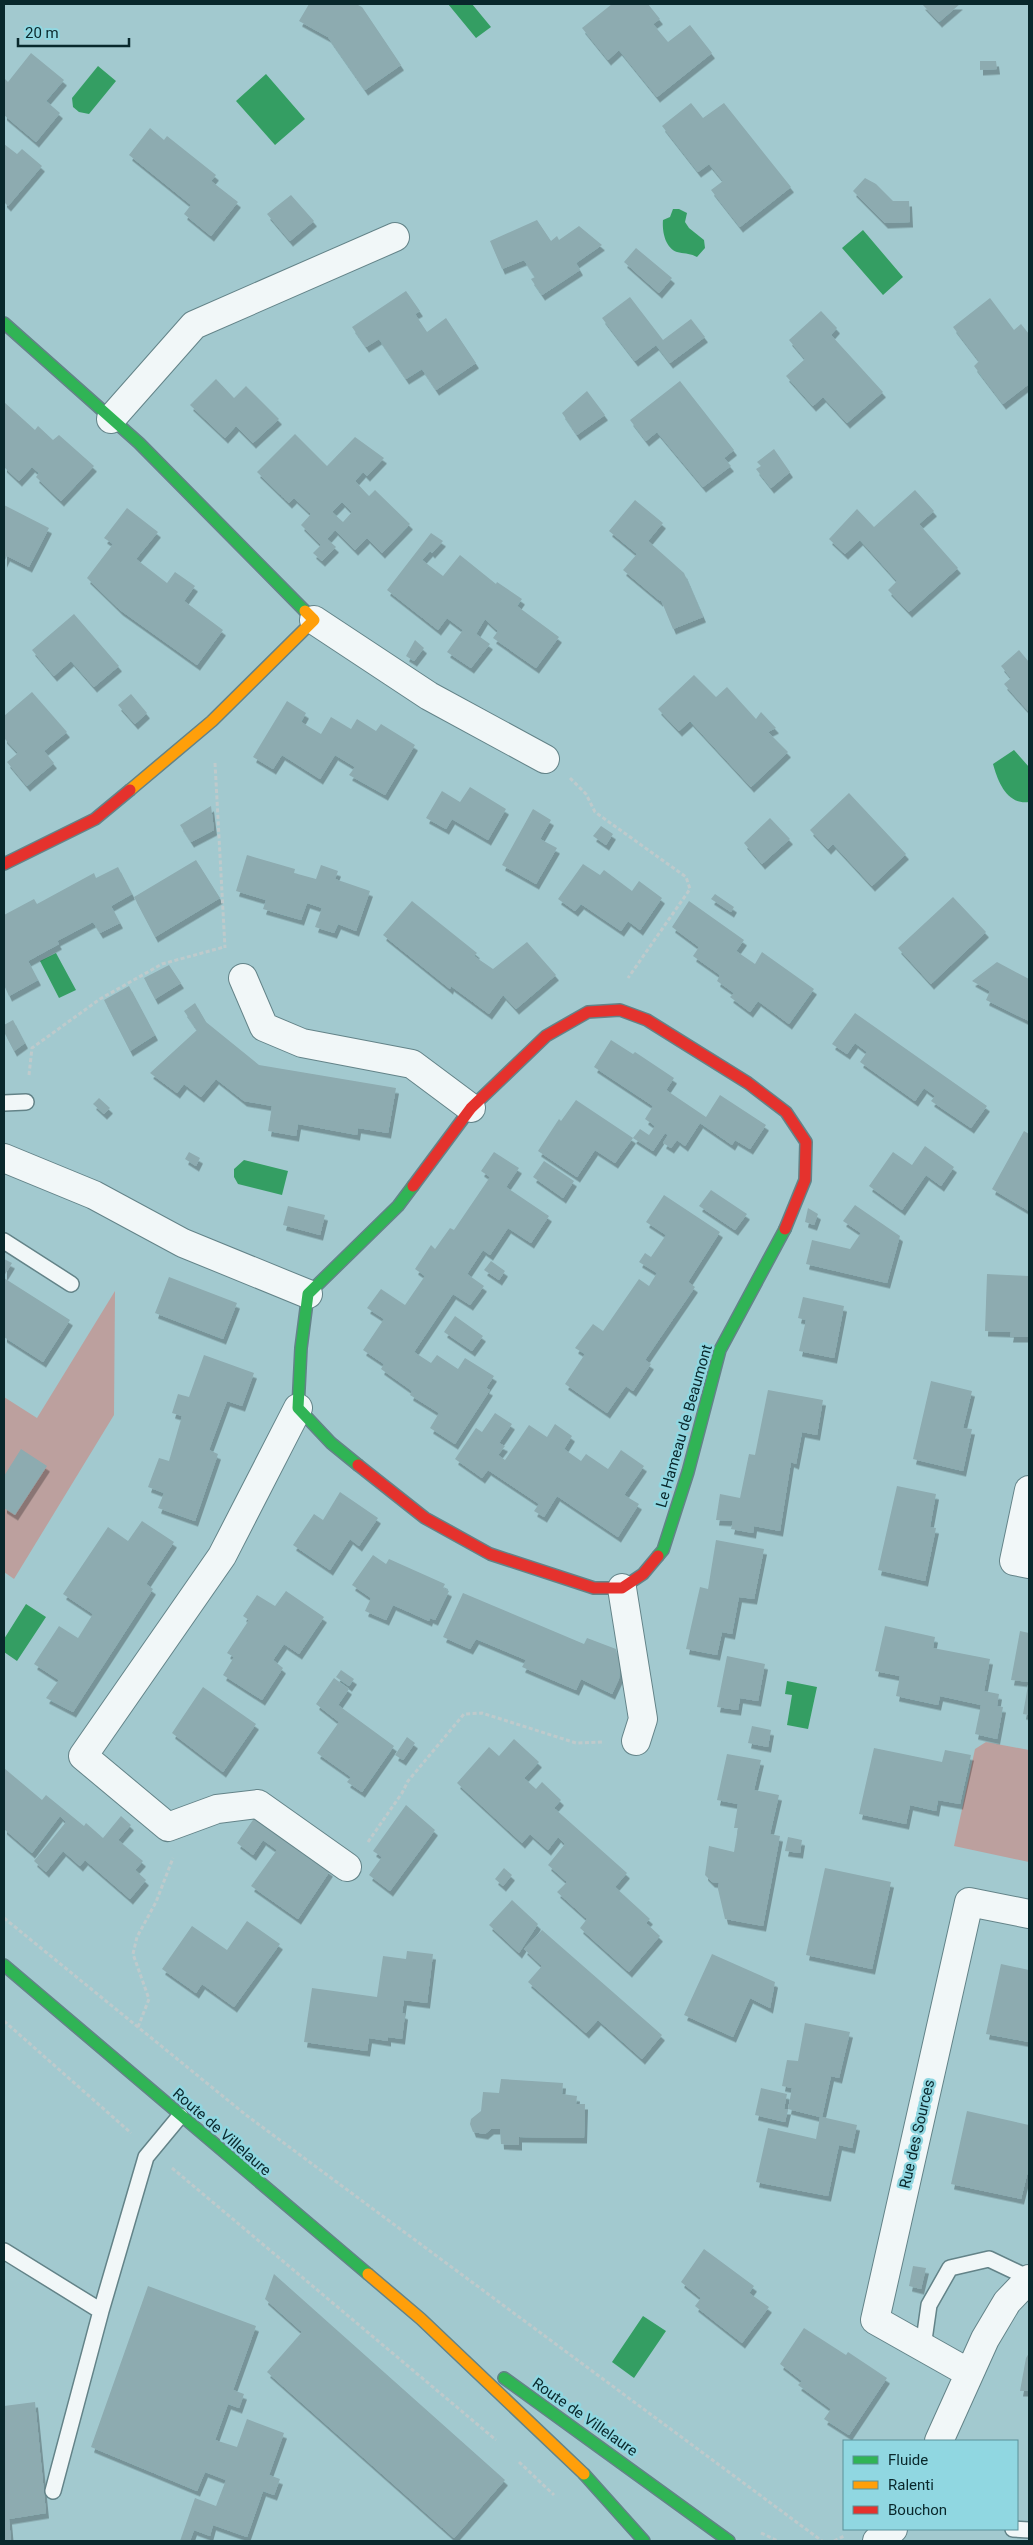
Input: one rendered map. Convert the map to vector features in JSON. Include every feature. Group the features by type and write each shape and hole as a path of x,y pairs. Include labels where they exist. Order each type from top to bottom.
{"street":[{"path":"111,419 194,325 395,237"},
{"path":"4,323 139,443 314,620 429,696 545,759"},
{"path":"4,864 95,819 201,730 270,666 314,620"},
{"path":"243,978 264,1026 302,1043 412,1064 471,1108"},
{"name":"Le Hameau de Beaumont","path":"308,1294 398,1206 471,1108 546,1036 588,1012 620,1010 647,1020 748,1083 786,1112 806,1142 805,1180 781,1240 720,1350 688,1472 663,1550 643,1574 622,1588"},
{"path":"4,1158 94,1195 183,1243 308,1294 301,1348 298,1408 222,1556 83,1756 168,1827 217,1809 258,1804 347,1867"},
{"path":"298,1408 331,1443 425,1518 490,1554 594,1588 622,1588 643,1719 636,1741"},
{"path":"1029,1490 1014,1560 1029,1564"},
{"name":"Rue des Sources","path":"969,2373 875,2320 970,1902 1029,1914"},
{"name":"Route de Villelaure","path":"4,1965 421,2319 575,2465 644,2541"},
{"path":"939,2440 985,2339 1007,2302 1029,2278"},
{"name":"Route de Villelaure","path":"421,2319 729,2541"},
{"path":"877,2541 892,2530"}],"lane":[{"path":"4,1103 26,1102"},
{"path":"4,1241 71,1284"},
{"path":"53,2490 101,2311 146,2158 180,2116"},
{"path":"4,2251 101,2311"},
{"path":"923,2347 929,2305 950,2268 989,2259 1029,2278"}],"path":[{"path":"201,730 216,766 224,947 243,978"},
{"path":"545,759 571,778 586,794 595,812 686,877 690,889 627,979 620,1010"},
{"path":"26,1102 32,1048 100,999 162,964 224,947"},
{"path":"347,1867 362,1852 408,1781 464,1714 482,1713 576,1743 636,1741"},
{"path":"138,2027 149,1999 133,1954 137,1937 156,1902 175,1851 168,1827"},
{"path":"4,1918 246,2115 822,2541"},
{"path":"4,2021 152,2151 497,2440"},
{"path":"518,2460 558,2500"}],"shaded area":[{"path":"448,4 472,4 491,27 476,38"},
{"path":"98,66 116,81 89,114 79,112 73,107 72,98"},
{"path":"266,74 305,119 275,145 236,101"},
{"path":"673,209 679,209 687,213 685,222 689,228 704,240 705,248 697,257 677,252 667,243 663,229 663,220 670,217"},
{"path":"863,230 903,277 883,295 842,248"},
{"path":"1014,750 1029,767 1029,802 1021,802 1009,796 1001,785 993,764"},
{"path":"56,953 76,990 59,998 40,961"},
{"path":"244,1160 288,1171 282,1195 238,1184 234,1177 234,1169"},
{"path":"115,1291 114,1415 14,1579 4,1572 4,1397 37,1418"},
{"path":"26,1604 46,1617 17,1661 4,1652 4,1639"},
{"path":"787,1681 817,1687 808,1729 787,1725 792,1695 785,1694"},
{"path":"986,1742 1029,1750 1029,1862 954,1846 975,1749"},
{"path":"643,2316 666,2331 634,2378 612,2362"}],"building":[{"path":"309,4 356,4 362,7 401,65 365,90 328,37 299,21"},
{"path":"612,4 648,4 660,19 653,24 668,42 690,25 712,53 657,97 619,50 608,60 582,28"},
{"path":"922,4 960,4 939,22"},
{"path":"31,53 64,80 46,101 60,113 36,142 4,115 4,78 8,82"},
{"path":"980,61 996,61 997,69 980,70"},
{"path":"691,103 703,118 724,103 791,187 740,227 711,190 723,181 709,164 698,172 662,126"},
{"path":"150,128 164,140 167,136 216,175 211,181 238,202 211,236 184,214 191,205 129,155"},
{"path":"4,144 17,154 22,149 42,166 8,206 4,202"},
{"path":"865,178 876,184 893,201 909,201 910,222 885,223 853,191"},
{"path":"291,195 314,221 290,241 267,214"},
{"path":"537,220 551,241 557,236 559,240 579,226 602,245 576,263 580,270 542,295 531,279 535,277 524,260 502,269 490,241"},
{"path":"636,248 672,278 659,293 624,262"},
{"path":"406,291 420,311 415,314 427,332 446,318 476,363 436,390 422,369 406,379 379,339 366,347 352,327"},
{"path":"630,297 663,340 691,319 705,337 670,363 656,345 635,361 602,318"},
{"path":"990,298 1014,330 1021,324 1029,334 1029,384 1003,404 974,366 979,361 953,327"},
{"path":"821,311 837,328 831,335 883,392 847,423 823,397 813,406 786,376 805,359 789,340"},
{"path":"216,379 234,398 246,386 279,419 253,443 236,426 225,438 190,405"},
{"path":"680,381 734,450 724,458 731,466 703,487 657,432 646,441 630,420"},
{"path":"587,391 605,415 577,435 562,413"},
{"path":"4,402 35,430 38,426 53,440 59,435 94,466 61,501 36,477 39,473 32,467 19,481 4,467"},
{"path":"295,434 327,466 355,437 384,458 367,476 363,472 355,481 369,496 375,490 410,524 382,553 367,538 355,550 335,530 327,539 336,547 322,561 313,553 321,545 301,525 311,514 294,498 289,503 257,472","holes":["342,502 352,512 343,522 332,512"]},
{"path":"774,449 790,472 771,488 756,469 761,466 757,462"},
{"path":"915,490 934,511 919,524 958,568 909,612 888,590 897,581 860,540 845,554 829,539 857,509 874,527"},
{"path":"635,500 663,523 648,541 684,573 703,617 673,629 661,600 623,570 637,554 609,531"},
{"path":"4,505 49,528 29,567 7,556 4,562"},
{"path":"127,508 158,532 136,559 167,583 175,572 195,586 184,601 223,630 197,665 120,610 87,578 113,544 104,538"},
{"path":"431,533 443,541 432,553 430,551 422,560 443,576 460,555 496,584 497,582 522,599 517,606 559,637 536,668 493,638 498,631 485,619 476,634 490,644 471,668 447,652 463,630 447,618 438,630 387,590"},
{"path":"74,614 119,666 94,687 71,661 54,676 32,650"},
{"path":"415,640 424,648 414,661 406,656"},
{"path":"1019,650 1029,662 1029,712 1004,684 1011,678 1001,666"},
{"path":"694,675 716,697 727,687 756,719 761,712 776,728 768,732 788,752 751,787 690,721 679,731 658,709"},
{"path":"32,692 67,732 44,751 54,763 27,786 7,762 18,753 4,738 4,716"},
{"path":"131,694 147,713 135,724 118,705"},
{"path":"287,701 306,713 301,722 321,734 331,717 351,729 357,719 376,731 381,724 415,745 385,795 349,775 355,767 335,755 320,779 282,755 273,769 253,757"},
{"path":"470,787 506,809 488,840 452,819 446,829 426,818 442,791 460,802"},
{"path":"849,793 906,854 872,886 833,844 828,849 810,830"},
{"path":"211,806 214,830 191,842 180,825"},
{"path":"533,809 551,820 540,839 557,848 536,884 502,865"},
{"path":"770,818 790,839 762,864 744,843"},
{"path":"601,826 613,834 606,845 593,836"},
{"path":"247,855 295,869 294,873 316,879 321,865 338,871 335,879 370,891 356,931 338,924 334,933 315,927 322,908 307,903 301,920 263,909 266,900 236,891"},
{"path":"196,860 220,898 155,937 134,897"},
{"path":"583,864 600,875 604,870 632,891 639,881 662,898 640,930 628,921 621,931 581,904 575,911 558,899"},
{"path":"118,867 132,894 111,906 120,923 100,933 93,922 57,941 59,944 28,961 38,980 9,996 4,985 4,915 34,899 37,904 94,873 96,878"},
{"path":"715,894 734,907 731,912 711,899"},
{"path":"953,897 986,932 931,984 898,948"},
{"path":"412,901 477,953 474,956 493,969 527,942 556,975 516,1009 503,995 489,1014 451,986 450,989 383,935"},
{"path":"689,901 744,940 736,951 755,964 762,952 814,989 789,1024 758,1001 750,1012 730,997 734,993 717,981 720,975 693,956 699,947 672,927"},
{"path":"997,962 1029,979 1029,1021 986,1000 990,991 972,981"},
{"path":"169,965 181,983 155,999 144,978"},
{"path":"129,986 155,1035 130,1051 104,1000"},
{"path":"195,1003 206,1022 259,1065 396,1088 388,1133 358,1128 357,1135 298,1124 296,1136 268,1131 272,1106 244,1101 216,1079 201,1097 184,1084 177,1093 150,1073 197,1030 184,1011"},
{"path":"855,1013 987,1106 971,1128 931,1101 935,1096 924,1088 915,1101 860,1062 867,1052 855,1043 847,1054 832,1044"},
{"path":"13,1020 25,1043 14,1051 4,1032 4,1025"},
{"path":"611,1040 633,1054 635,1052 674,1078 666,1090 706,1117 720,1095 766,1125 750,1149 735,1140 732,1145 700,1123 685,1146 677,1140 671,1148 663,1143 668,1135 665,1133 653,1151 633,1138 640,1129 649,1135 655,1126 645,1119 653,1106 594,1067"},
{"path":"99,1098 110,1108 104,1114 93,1104"},
{"path":"576,1100 633,1138 615,1163 595,1150 577,1177 538,1151 559,1119 561,1121"},
{"path":"1024,1131 1029,1134 1029,1211 992,1189"},
{"path":"925,1146 954,1167 941,1186 926,1175 902,1210 869,1186 893,1152 912,1165"},
{"path":"189,1152 200,1158 196,1166 185,1159"},
{"path":"494,1152 519,1168 506,1187 549,1216 531,1243 508,1228 490,1255 483,1250 467,1274 484,1286 470,1305 453,1294 414,1352 431,1363 437,1355 458,1369 465,1358 494,1376 486,1388 490,1390 455,1444 430,1428 439,1413 410,1395 412,1391 381,1369 384,1364 363,1350 384,1319 367,1308 381,1289 405,1305 425,1276 415,1269 431,1245 435,1249 450,1228 454,1230 490,1177 481,1171"},
{"path":"544,1161 574,1181 563,1198 533,1177"},
{"path":"711,1190 747,1214 735,1230 699,1206"},
{"path":"664,1195 720,1232 688,1282 695,1287 645,1360 651,1364 633,1391 626,1386 607,1413 565,1384 585,1354 575,1348 593,1324 603,1331 639,1279 649,1286 657,1273 639,1262 645,1253 651,1257 666,1235 646,1222"},
{"path":"855,1205 900,1236 887,1283 806,1264 812,1240 850,1249 861,1233 843,1221"},
{"path":"288,1206 325,1215 320,1235 283,1225"},
{"path":"808,1208 818,1214 814,1225 805,1222"},
{"path":"4,1259 12,1263 4,1276"},
{"path":"491,1261 505,1271 499,1280 484,1270"},
{"path":"987,1274 1029,1276 1029,1337 1010,1337 1011,1332 985,1331"},
{"path":"169,1277 237,1303 223,1339 155,1313"},
{"path":"4,1278 70,1320 43,1362 4,1337"},
{"path":"803,1297 844,1306 834,1358 799,1351 806,1320 798,1318"},
{"path":"455,1316 483,1336 472,1351 444,1332"},
{"path":"204,1355 254,1373 242,1406 227,1401 209,1450 218,1454 195,1521 158,1508 164,1493 148,1487 159,1458 169,1461 182,1416 172,1413 178,1394 189,1397"},
{"path":"931,1381 972,1391 963,1428 972,1429 963,1471 913,1459"},
{"path":"768,1390 823,1400 817,1435 802,1432 796,1464 791,1462 780,1531 754,1526 753,1533 731,1529 733,1521 716,1520 720,1494 740,1498 749,1454 755,1455"},
{"path":"495,1413 512,1424 499,1443 505,1446 498,1455 505,1460 529,1425 547,1437 555,1424 572,1436 564,1449 581,1461 586,1454 608,1469 621,1450 644,1466 624,1495 639,1504 618,1537 557,1496 544,1517 534,1511 539,1504 488,1470 482,1478 455,1459 476,1428 482,1432"},
{"path":"21,1449 47,1466 15,1515 4,1508 4,1476"},
{"path":"897,1486 936,1494 930,1527 936,1528 925,1581 878,1570"},
{"path":"340,1492 378,1518 359,1546 350,1539 330,1570 293,1545 314,1514 323,1520"},
{"path":"142,1521 174,1542 146,1584 153,1589 73,1712 46,1698 59,1680 34,1664 59,1626 78,1638 93,1614 63,1594 108,1527 128,1541"},
{"path":"716,1540 764,1549 754,1599 739,1597 732,1634 722,1632 717,1655 686,1649 700,1587 708,1589"},
{"path":"373,1555 386,1564 389,1559 445,1584 443,1588 449,1591 435,1620 430,1618 429,1621 393,1605 386,1620 365,1611 371,1598 352,1585"},
{"path":"286,1591 324,1617 299,1654 284,1644 273,1660 283,1668 262,1700 223,1675 234,1657 227,1653 249,1620 243,1616 257,1595 275,1606"},
{"path":"463,1593 584,1644 587,1638 616,1649 620,1667 619,1679 612,1694 581,1679 576,1690 522,1667 526,1660 476,1639 470,1649 443,1637"},
{"path":"885,1626 935,1637 933,1648 990,1659 984,1691 999,1694 997,1706 1003,1707 997,1739 975,1734 981,1705 940,1696 938,1705 896,1696 900,1676 875,1671"},
{"path":"1020,1631 1029,1633 1029,1682 1011,1680"},
{"path":"727,1656 765,1664 758,1701 740,1698 738,1710 717,1707"},
{"path":"341,1670 354,1679 349,1686 336,1677"},
{"path":"334,1678 349,1689 338,1705 394,1746 362,1792 347,1782 351,1777 317,1753 339,1722 316,1704"},
{"path":"1029,1685 1029,1715 1023,1714"},
{"path":"203,1687 256,1724 223,1772 172,1733"},
{"path":"752,1726 771,1730 768,1747 748,1743"},
{"path":"407,1737 415,1743 403,1760 395,1755"},
{"path":"514,1739 539,1762 524,1778 536,1789 542,1782 561,1800 554,1808 627,1873 615,1887 650,1919 646,1923 660,1936 629,1972 580,1928 587,1919 557,1892 567,1882 548,1865 565,1844 558,1837 548,1850 530,1834 522,1843 457,1783 489,1747 499,1756"},
{"path":"874,1748 942,1762 945,1750 971,1755 960,1804 938,1800 936,1811 910,1805 906,1824 859,1814"},
{"path":"727,1754 761,1760 754,1790 779,1795 770,1834 780,1836 763,1926 725,1919 718,1889 719,1883 712,1882 705,1875 709,1846 734,1852 738,1828 734,1828 738,1804 717,1800"},
{"path":"4,1768 42,1800 46,1795 84,1826 86,1823 103,1838 121,1816 131,1825 118,1840 143,1861 135,1870 146,1880 130,1899 85,1860 80,1866 63,1851 46,1872 34,1861 66,1822 60,1816 32,1853 4,1829"},
{"path":"406,1805 435,1830 390,1891 369,1875 382,1857 373,1851"},
{"path":"255,1817 330,1871 298,1919 251,1886 277,1850 263,1840 253,1855 237,1843"},
{"path":"788,1837 802,1840 800,1853 785,1851"},
{"path":"504,1868 512,1875 503,1886 495,1879"},
{"path":"825,1868 891,1882 872,1969 806,1955"},
{"path":"512,1900 538,1924 519,1953 489,1925"},
{"path":"247,1921 280,1944 234,2007 202,1984 196,1993 162,1969 192,1926 227,1950"},
{"path":"542,1930 662,2035 642,2059 598,2020 586,2033 528,1982 542,1966 524,1949"},
{"path":"407,1951 433,1954 427,2003 404,2000 402,2013 405,2014 402,2039 388,2037 388,2041 369,2038 367,2051 304,2042 312,1988 377,1997 383,1956 406,1959"},
{"path":"712,1954 775,1982 770,2008 750,1998 733,2037 684,2015"},
{"path":"1001,1964 1029,1970 1029,2042 986,2034"},
{"path":"805,2023 850,2032 839,2078 831,2076 822,2117 857,2125 852,2148 839,2145 828,2196 756,2182 768,2128 816,2139 820,2117 788,2109 792,2088 782,2086 787,2060 798,2061"},
{"path":"501,2079 563,2083 562,2094 577,2096 576,2104 585,2104 584,2138 519,2137 519,2145 501,2144 500,2129 491,2129 485,2134 473,2132 470,2124 471,2119 481,2111 483,2092 499,2093"},
{"path":"761,2088 787,2094 784,2109 788,2109 785,2122 755,2115"},
{"path":"967,2111 1029,2125 1029,2167 1021,2199 951,2184"},
{"path":"704,2249 754,2286 749,2293 769,2307 742,2343 695,2306 701,2298 681,2282"},
{"path":"913,2266 926,2268 921,2289 909,2286"},
{"path":"274,2274 505,2480 454,2538 267,2372 302,2332 265,2299"},
{"path":"148,2286 256,2326 233,2390 244,2394 239,2408 228,2404 215,2440 237,2447 247,2419 284,2433 269,2475 280,2479 274,2495 263,2491 247,2537 213,2525 210,2536 194,2530 190,2541 180,2541 195,2498 216,2506 226,2480 205,2472 197,2491 91,2447"},
{"path":"804,2328 846,2355 848,2352 887,2378 849,2435 824,2419 831,2409 798,2385 802,2381 780,2364"},
{"path":"1029,2353 1029,2391 1020,2391 1026,2358"},
{"path":"35,2402 46,2513 9,2519 11,2541 4,2541 4,2406"}],"traffic: fast":[{"path":"4,323 139,443 305,611"},
{"path":"358,1465 331,1443 298,1408 301,1348 308,1294 398,1206 413,1186"},
{"path":"658,1556 663,1550 688,1472 720,1350 785,1229"},
{"path":"4,1965 368,2274"},
{"path":"504,2378 729,2541"},
{"path":"584,2474 644,2541"}],"traffic: slow":[{"path":"130,790 212,721 314,620 305,611"},
{"path":"368,2274 421,2319 584,2474"}],"traffic: jam":[{"path":"4,864 95,819 130,790"},
{"path":"620,1010 647,1020 748,1083 786,1112 806,1142 805,1180 785,1229"},
{"path":"413,1186 471,1108 546,1036 588,1012 620,1010"},
{"path":"358,1465 425,1518 490,1554 594,1588 622,1588 643,1574 658,1556"}]}
